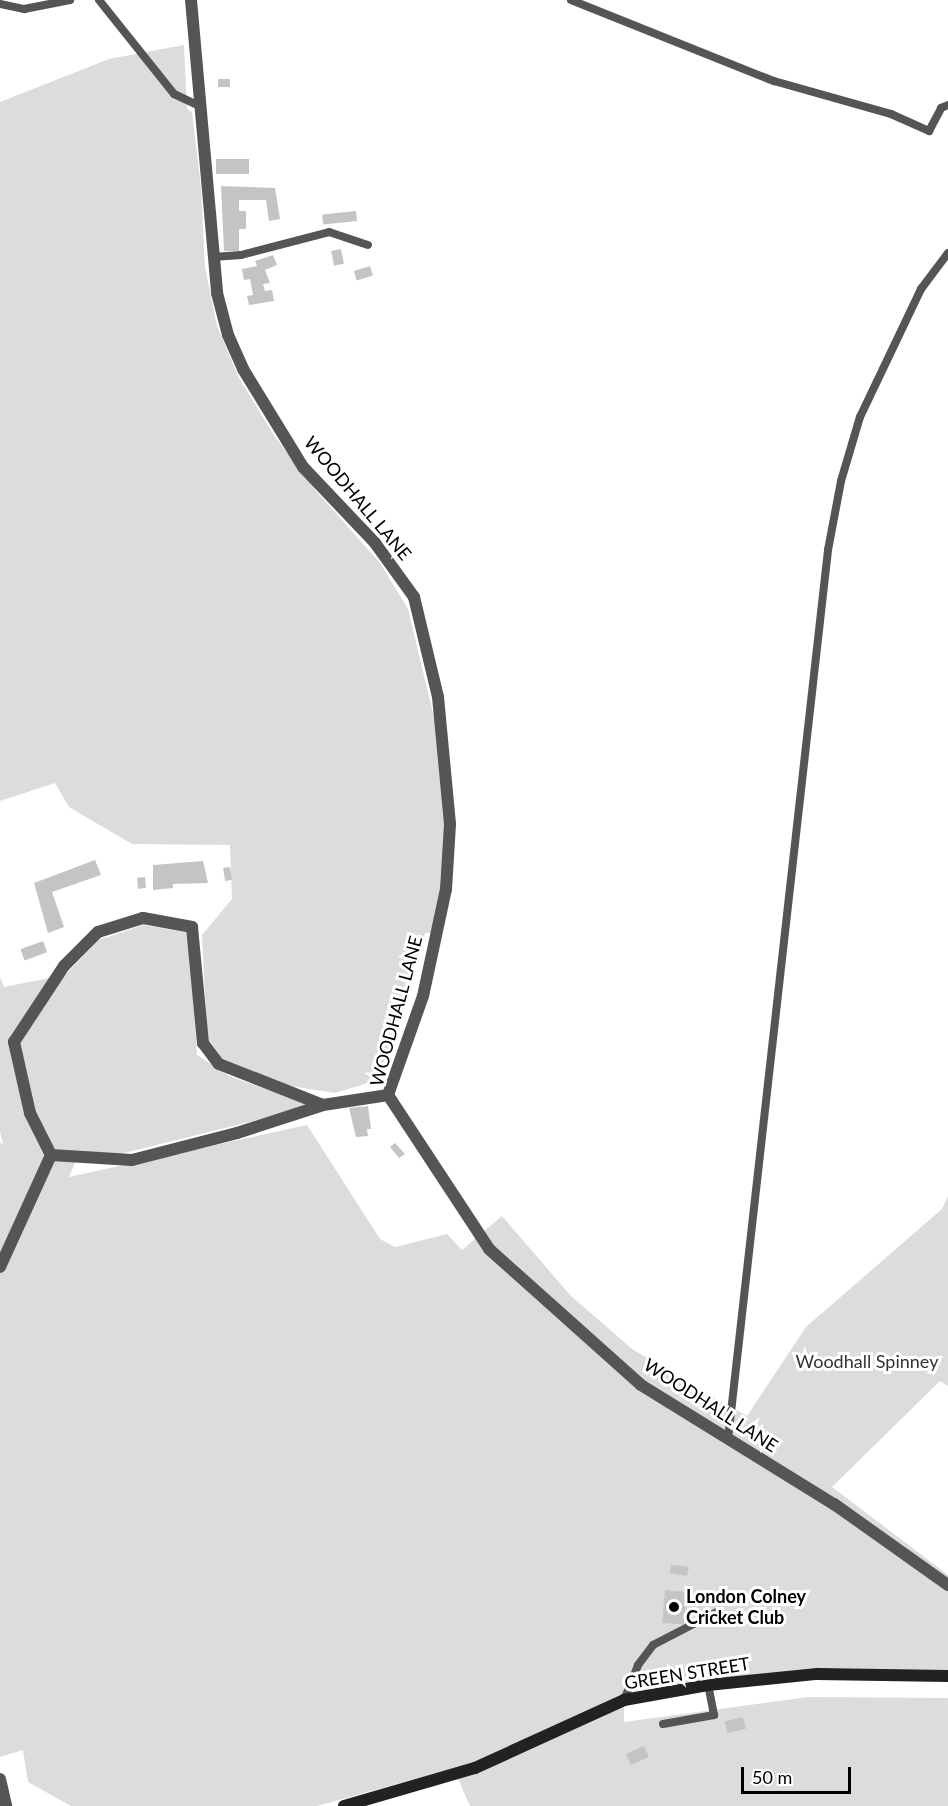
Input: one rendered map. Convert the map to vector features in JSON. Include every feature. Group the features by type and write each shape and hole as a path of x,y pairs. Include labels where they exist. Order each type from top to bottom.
{"main road":[{"name":"GREEN STREET","path":"344,1806 475,1768 624,1700 708,1685 817,1674 948,1676"}],"street":[{"name":"WOODHALL LANE","path":"191,0 217,293 243,369 303,466 375,543 414,597 438,697 449,789 447,889 423,996 388,1095 489,1249 641,1385 834,1504 948,1585"},
{"path":"51,1155 30,1113 14,1042 64,966 98,932 143,918 192,927 203,1043 219,1064 323,1105"},
{"path":"51,1155 132,1160 237,1133 323,1105 388,1095"},
{"path":"0,1267 51,1155"},
{"path":"0,1779 6,1806"}],"lane":[{"path":"0,4 24,9 70,0"},
{"path":"99,0 174,94 200,106"},
{"path":"571,0 774,81 891,114 929,131 941,108 948,105"},
{"path":"213,257 241,255 329,232 368,245"},
{"path":"728,1439 828,550 841,481 860,417 921,289 948,253"},
{"path":"624,1700 638,1665 653,1645 719,1611"},
{"path":"663,1724 714,1715 708,1685"}],"green space":[{"path":"184,45 187,109 192,112 201,187 205,267 217,326 239,378 275,437 317,492 380,563 408,609 438,734 446,821 443,879 431,933 425,933 378,1080 335,1093 284,1085 224,1061 207,1037 202,935 232,899 230,845 132,844 69,807 55,783 0,801 0,102 109,59"},
{"name":"Woodhall Spinney","path":"143,925 189,933 197,1055 229,1076 313,1106 124,1153 79,1153 69,1177 307,1125 380,1239 395,1247 447,1234 462,1250 502,1216 570,1295 632,1349 747,1416 806,1327 942,1209 948,1196 948,1386 940,1381 832,1487 948,1575 948,1670 779,1673 633,1693 476,1762 317,1806 71,1806 28,1782 23,1750 0,1757 0,1143 3,1144 0,1131 0,977 4,987 65,975 99,940"},
{"path":"808,1697 948,1698 948,1806 470,1806 456,1774 624,1700 624,1722"}],"building":[{"path":"218,79 230,79 230,87 218,87"},
{"path":"216,159 249,159 249,174 216,174"},
{"path":"221,186 275,188 280,219 269,221 266,200 239,200 239,211 246,211 246,229 239,229 239,251 224,251"},
{"path":"356,211 357,221 323,224 322,215"},
{"path":"341,249 344,264 334,266 331,251"},
{"path":"273,255 277,265 265,270 270,283 263,284 265,291 272,290 274,301 249,305 247,296 253,295 250,279 244,280 242,269 257,266 255,261"},
{"path":"370,266 373,276 357,281 354,271"},
{"path":"95,860 101,875 52,892 64,927 48,933 34,883"},
{"path":"203,861 208,883 173,884 173,888 153,890 153,865"},
{"path":"230,867 232,880 225,881 223,868"},
{"path":"145,877 146,888 138,889 137,878"},
{"path":"43,941 47,952 25,960 20,949"},
{"path":"368,1106 371,1129 367,1129 368,1136 356,1137 349,1108"},
{"path":"395,1143 405,1154 399,1158 390,1147"},
{"path":"671,1565 689,1567 687,1576 670,1573"},
{"name":"London Colney Cricket Club","path":"665,1590 687,1592 684,1625 662,1623"},
{"path":"743,1717 746,1729 727,1733 725,1722"},
{"path":"644,1746 649,1757 631,1765 626,1754"}],"place":[{"name":"London Colney Cricket Club","path":"674,1607"}]}
